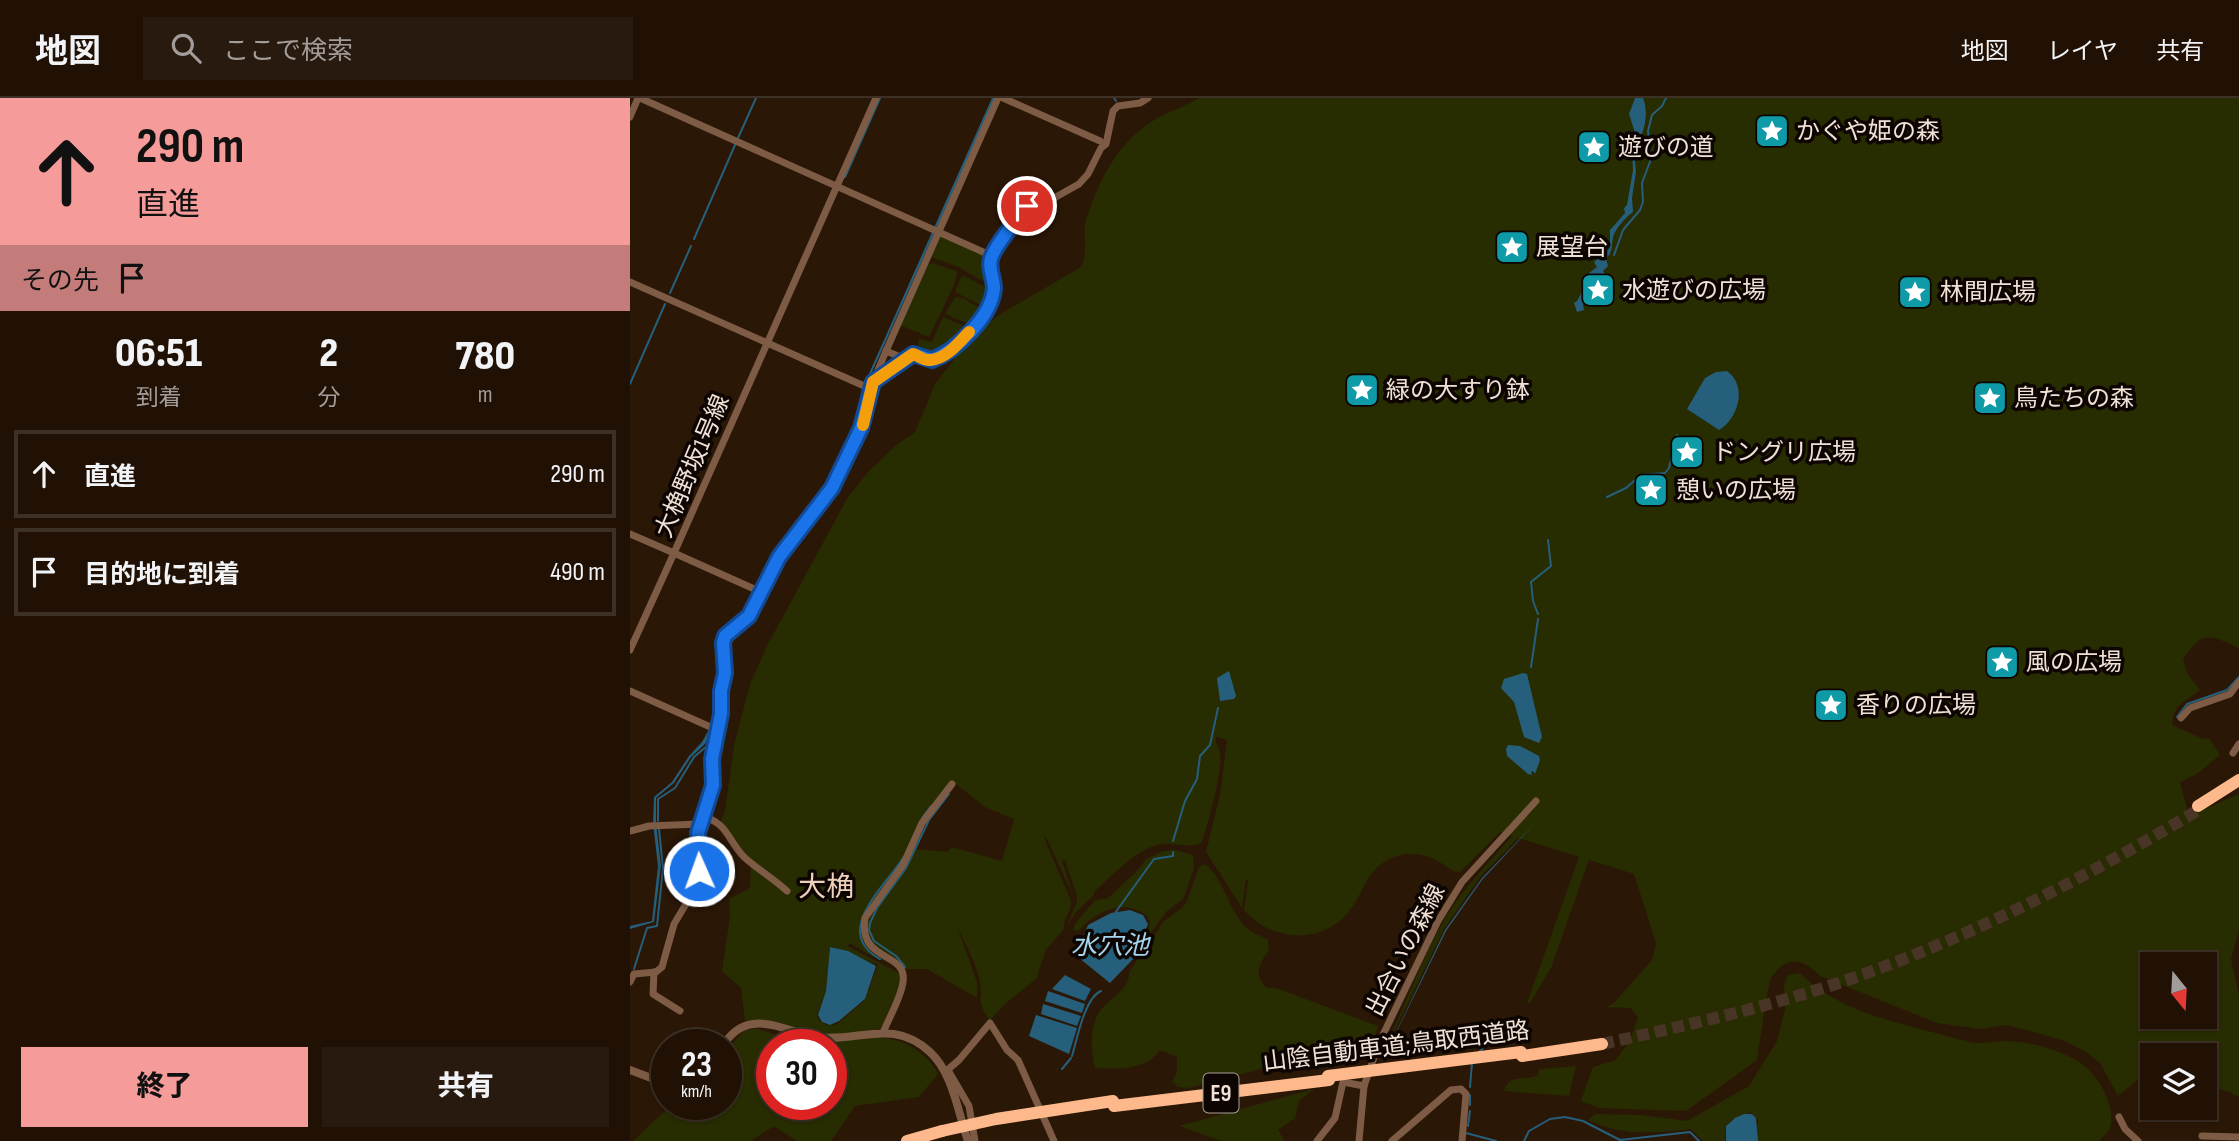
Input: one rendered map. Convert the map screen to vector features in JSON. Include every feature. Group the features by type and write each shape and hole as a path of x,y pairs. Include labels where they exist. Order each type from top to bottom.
{"highway":[{"path":"2199,808 2239,782"},
{"name":"山陰自動車道;鳥取西道路","path":"906,1141 1113,1104 1602,1042"},
{"name":"山陰自動車道;鳥取西道路","path":"923,1141 942,1133"}],"street":[{"path":"630,117 639,98 992,256"},
{"name":"大桷野坂1号線","path":"761,593 674,553 876,98"},
{"path":"631,976 654,972 662,967 674,924 686,904 699,871 701,820 713,785 711,769 721,714 725,636 745,621 779,557 832,488 861,428 872,385 886,351 1001,98 1100,141"},
{"path":"872,385 913,354 927,360 939,358 954,348 991,303 992,256 1029,204 1040,206 1079,184 1108,140 1113,111 1118,106 1140,103 1148,98"},
{"path":"630,282 767,343 872,385"},
{"path":"886,351 905,359"},
{"path":"630,534 674,553 630,650"},
{"path":"2181,718 2190,708 2230,694 2239,682"},
{"path":"630,691 717,730"},
{"path":"2233,753 2239,744"},
{"path":"883,1033 903,982 902,971 897,963 870,947 864,929 865,918 903,864 922,822 952,784"},
{"name":"出合いの森線","path":"1359,1141 1364,1086 1379,1043 1452,896 1536,801"},
{"path":"630,831 714,820 725,828 746,858 787,891"},
{"path":"744,848 746,858"},
{"path":"654,972 653,994 680,1011"},
{"path":"740,1029 755,1023 818,1038 898,1034 919,1044 936,1058 946,1071 969,1105 975,1141"},
{"path":"946,1071 959,1060 990,1023 1007,1050 1018,1060 1054,1141"},
{"path":"630,1070 651,1078"},
{"path":"946,1071 968,1141"},
{"path":"1317,1141 1335,1118 1343,1082 1364,1086"},
{"path":"1392,1141 1451,1090 1461,1089 1466,1094 1462,1141"},
{"path":"2119,1117 2125,1129 2138,1141"},
{"path":"2202,1136 2239,1137"}],"green space":[{"path":"1199,98 2239,98 2239,648 2214,638 2201,639 2196,643 2183,660 2187,673 2200,690 2178,707 2172,725 2201,738 2210,739 2220,755 2197,774 2180,782 2189,816 2239,794 2239,930 2231,959 2239,996 2239,1097 2217,1089 2217,1043 2140,1043 2140,1077 2118,1096 2100,1063 2083,1050 2062,1040 2007,1025 1980,1029 1937,1023 1820,976 1807,965 1795,962 1783,965 1771,978 1757,1060 1686,1111 1599,1108 1581,1101 1593,1067 1616,1060 1630,1040 1638,1018 1631,1008 1606,1007 1614,1003 1652,960 1656,943 1634,874 1589,860 1551,968 1530,1003 1527,1003 1579,857 1518,838 1480,877 1444,929 1392,1032 1447,915 1512,836 1500,832 1460,872 1422,855 1409,854 1390,859 1375,870 1350,910 1332,926 1306,935 1279,933 1267,928 1244,910 1248,880 1242,908 1206,852 1220,795 1227,740 1216,737 1220,753 1219,771 1201,843 1162,844 1148,848 1094,892 1067,926 1077,896 1065,860 1062,861 1075,900 1043,835 1071,901 1064,929 1046,950 1036,979 990,1020 981,1005 976,967 956,923 977,982 977,998 927,969 904,969 869,939 869,919 914,849 947,852 952,847 1002,861 1014,819 985,807 952,781 862,921 865,943 874,953 893,965 850,943 847,946 901,974 900,986 881,1028 847,1034 847,1029 799,1029 762,1021 745,1021 741,988 722,971 730,916 729,899 750,888 751,863 720,823 725,810 734,746 750,684 768,644 848,497 868,472 895,446 915,432 935,384 956,357 997,316 1081,267 1085,256 1086,220 1103,178 1118,153 1139,131 1157,118","holes":["830,947 878,964 865,1000 836,1025 827,1025 817,1016 826,991"]},
{"path":"941,235 989,257 992,286 958,267 931,257"},
{"path":"933,263 956,271 957,274 929,337 900,325 926,265"},
{"path":"964,276 991,290 986,308 955,292 961,277"},
{"path":"955,297 963,298 984,311 975,322 966,323 945,314"},
{"path":"943,317 970,328 953,346 931,358 917,353 919,339 932,342"},
{"path":"1176,850 1193,855 1194,869 1183,899 1167,911 1145,941 1150,922 1147,916 1138,910 1129,908 1110,909 1093,918 1078,931 1073,930 1096,900 1108,898 1146,859 1163,851"},
{"path":"1205,864 1217,878 1241,922 1250,931 1268,940 1269,950 1259,969 1262,983 1267,988 1276,988 1378,1026 1374,1039 1189,1088 1178,1087 1172,1081 1177,1072 1177,1057 1160,1050 1147,1062 1139,1065 1095,1068 1092,1040 1099,1012 1126,984 1129,972 1164,921 1182,908 1199,867"},
{"path":"1800,973 1829,995 1881,1018 1978,1043 2004,1041 2042,1046 2076,1060 2097,1079 2107,1096 2111,1115 2109,1129 2099,1141 1758,1141 1758,1120 1752,1113 1738,1117 1726,1126 1725,1141 1703,1141 1691,1129 1626,1131 1588,1120 1595,1114 1641,1115 1687,1121 1749,1086 1777,1041 1785,1009 1784,984 1788,975"},
{"path":"756,1028 759,1029 756,1029 756,1120 845,1120 831,1141 797,1141 774,1126 751,1141 633,1141 655,1120 742,1120 742,1033"},
{"path":"873,1038 900,1042 925,1057 938,1074 919,1097 855,1106 847,1118 847,1040"},
{"path":"1576,1066 1569,1096 1504,1091 1510,1081 1538,1075 1539,1069"},
{"path":"1314,1089 1299,1101 1295,1118 1278,1130 1285,1141 1221,1141 1179,1126"}],"water":[{"path":"992,98 995,98 868,381 867,378"},
{"path":"1635,98 1643,98 1646,118 1643,132 1634,150 1636,172 1633,212 1614,235 1611,251 1606,259 1608,266 1603,271 1605,274 1600,275 1605,278 1595,283 1583,305 1584,310 1577,312 1574,303 1588,281 1589,273 1597,267 1594,262 1610,248 1610,230 1625,213 1633,170 1632,150 1636,136 1629,114"},
{"path":"1727,371 1737,385 1738,402 1731,418 1719,430 1687,409 1705,378 1716,372"},
{"path":"863,395 860,420 829,486 773,561 746,614 721,635 719,643 722,672 712,730 705,744 691,757 674,783 656,798 661,866 654,922 630,929 630,926 652,921 658,866 653,823 654,797 672,782 712,724 719,672 717,639 723,629 738,620 743,613 772,559 801,516 827,485 855,427"},
{"path":"1229,671 1236,696 1234,699 1220,701 1217,678"},
{"path":"1527,674 1542,737 1539,743 1524,737 1514,702 1501,688 1504,679"},
{"path":"1508,745 1520,746 1539,756 1535,774 1533,771 1532,775 1528,774 1507,756"},
{"path":"1539,819 1482,880 1446,931 1376,1074 1445,930 1482,878"},
{"name":"水穴池","path":"1130,910 1143,915 1148,924 1134,958 1110,983 1079,958 1078,949 1088,925 1111,913"},
{"path":"830,947 848,951 876,966 865,999 839,1021 830,1025 822,1022 818,1015 826,991"},
{"path":"1065,975 1091,989 1085,1001 1052,989"},
{"path":"1048,991 1085,1004 1082,1013 1045,1001"},
{"path":"1043,1004 1081,1016 1077,1026 1041,1014"},
{"path":"1036,1015 1077,1028 1069,1054 1029,1036"},
{"path":"1744,1114 1752,1114 1756,1118 1758,1141 1726,1141 1726,1126"}],"waterway":[{"path":"738,138 756,98"},
{"path":"845,177 880,98"},
{"path":"1614,255 1623,230 1640,210 1643,202 1642,183 1651,159 1648,131 1652,115 1666,98"},
{"path":"694,239 735,145"},
{"path":"998,252 1015,228"},
{"path":"670,293 691,246"},
{"path":"630,384 665,304"},
{"path":"865,425 872,400"},
{"path":"1607,497 1626,488 1641,475 1665,473 1669,468 1677,435"},
{"path":"1538,614 1533,601 1531,582 1551,566 1548,540"},
{"path":"1531,667 1538,619"},
{"path":"730,634 748,621"},
{"path":"2177,717 2187,704 2227,690 2239,677"},
{"path":"1173,841 1185,801 1197,779 1200,756 1210,745 1218,708"},
{"path":"658,821 658,799 675,788 694,757 707,746 713,733"},
{"path":"905,967 896,956 874,941 869,930 870,923 877,908 906,868 929,820 949,794"},
{"path":"922,818 931,806"},
{"path":"634,969 647,928 657,926 663,868 659,829"},
{"path":"1115,913 1154,859 1173,856 1173,852"},
{"path":"880,959 866,948 860,936 861,923 866,909 903,858"},
{"path":"1072,1056 1090,1001 1101,991"},
{"path":"1479,1052 1487,1044 1501,1040"},
{"path":"1062,1069 1071,1058"},
{"path":"1470,1087 1472,1063"},
{"path":"1470,1095 1470,1105"},
{"path":"1468,1126 1470,1111"},
{"path":"1524,1141 1529,1131 1550,1119 1565,1117 1583,1121 1620,1140 1690,1132 1699,1141"},
{"path":"1466,1133 1496,1141"}],"tunnel":[{"path":"1602,1044 1779,1001 1924,951 2045,895 2200,809"}],"slow traffic":[{"path":"863,425 873,382 913,354 927,360 939,358 954,348 969,332"}],"place":[{"name":"かぐや姫の森","path":"1772,131"},
{"name":"遊びの道","path":"1594,147"},
{"name":"展望台","path":"1512,247"},
{"name":"水遊びの広場","path":"1598,290"},
{"name":"林間広場","path":"1915,292"},
{"name":"緑の大すり鉢","path":"1362,390"},
{"name":"鳥たちの森","path":"1990,398"},
{"name":"ドングリ広場","path":"1687,452"},
{"name":"憩いの広場","path":"1651,490"},
{"name":"風の広場","path":"2002,662"},
{"name":"香りの広場","path":"1831,705"}],"district":[{"name":"大桷","path":"826,886"}],"route":[{"path":"699,871 701,864 698,833 713,785 711,769 722,706 725,636 749,616 779,557 832,488 861,428 873,382 913,354 927,360 946,354 981,318 991,303 993,293 992,256 1027,206"}]}
